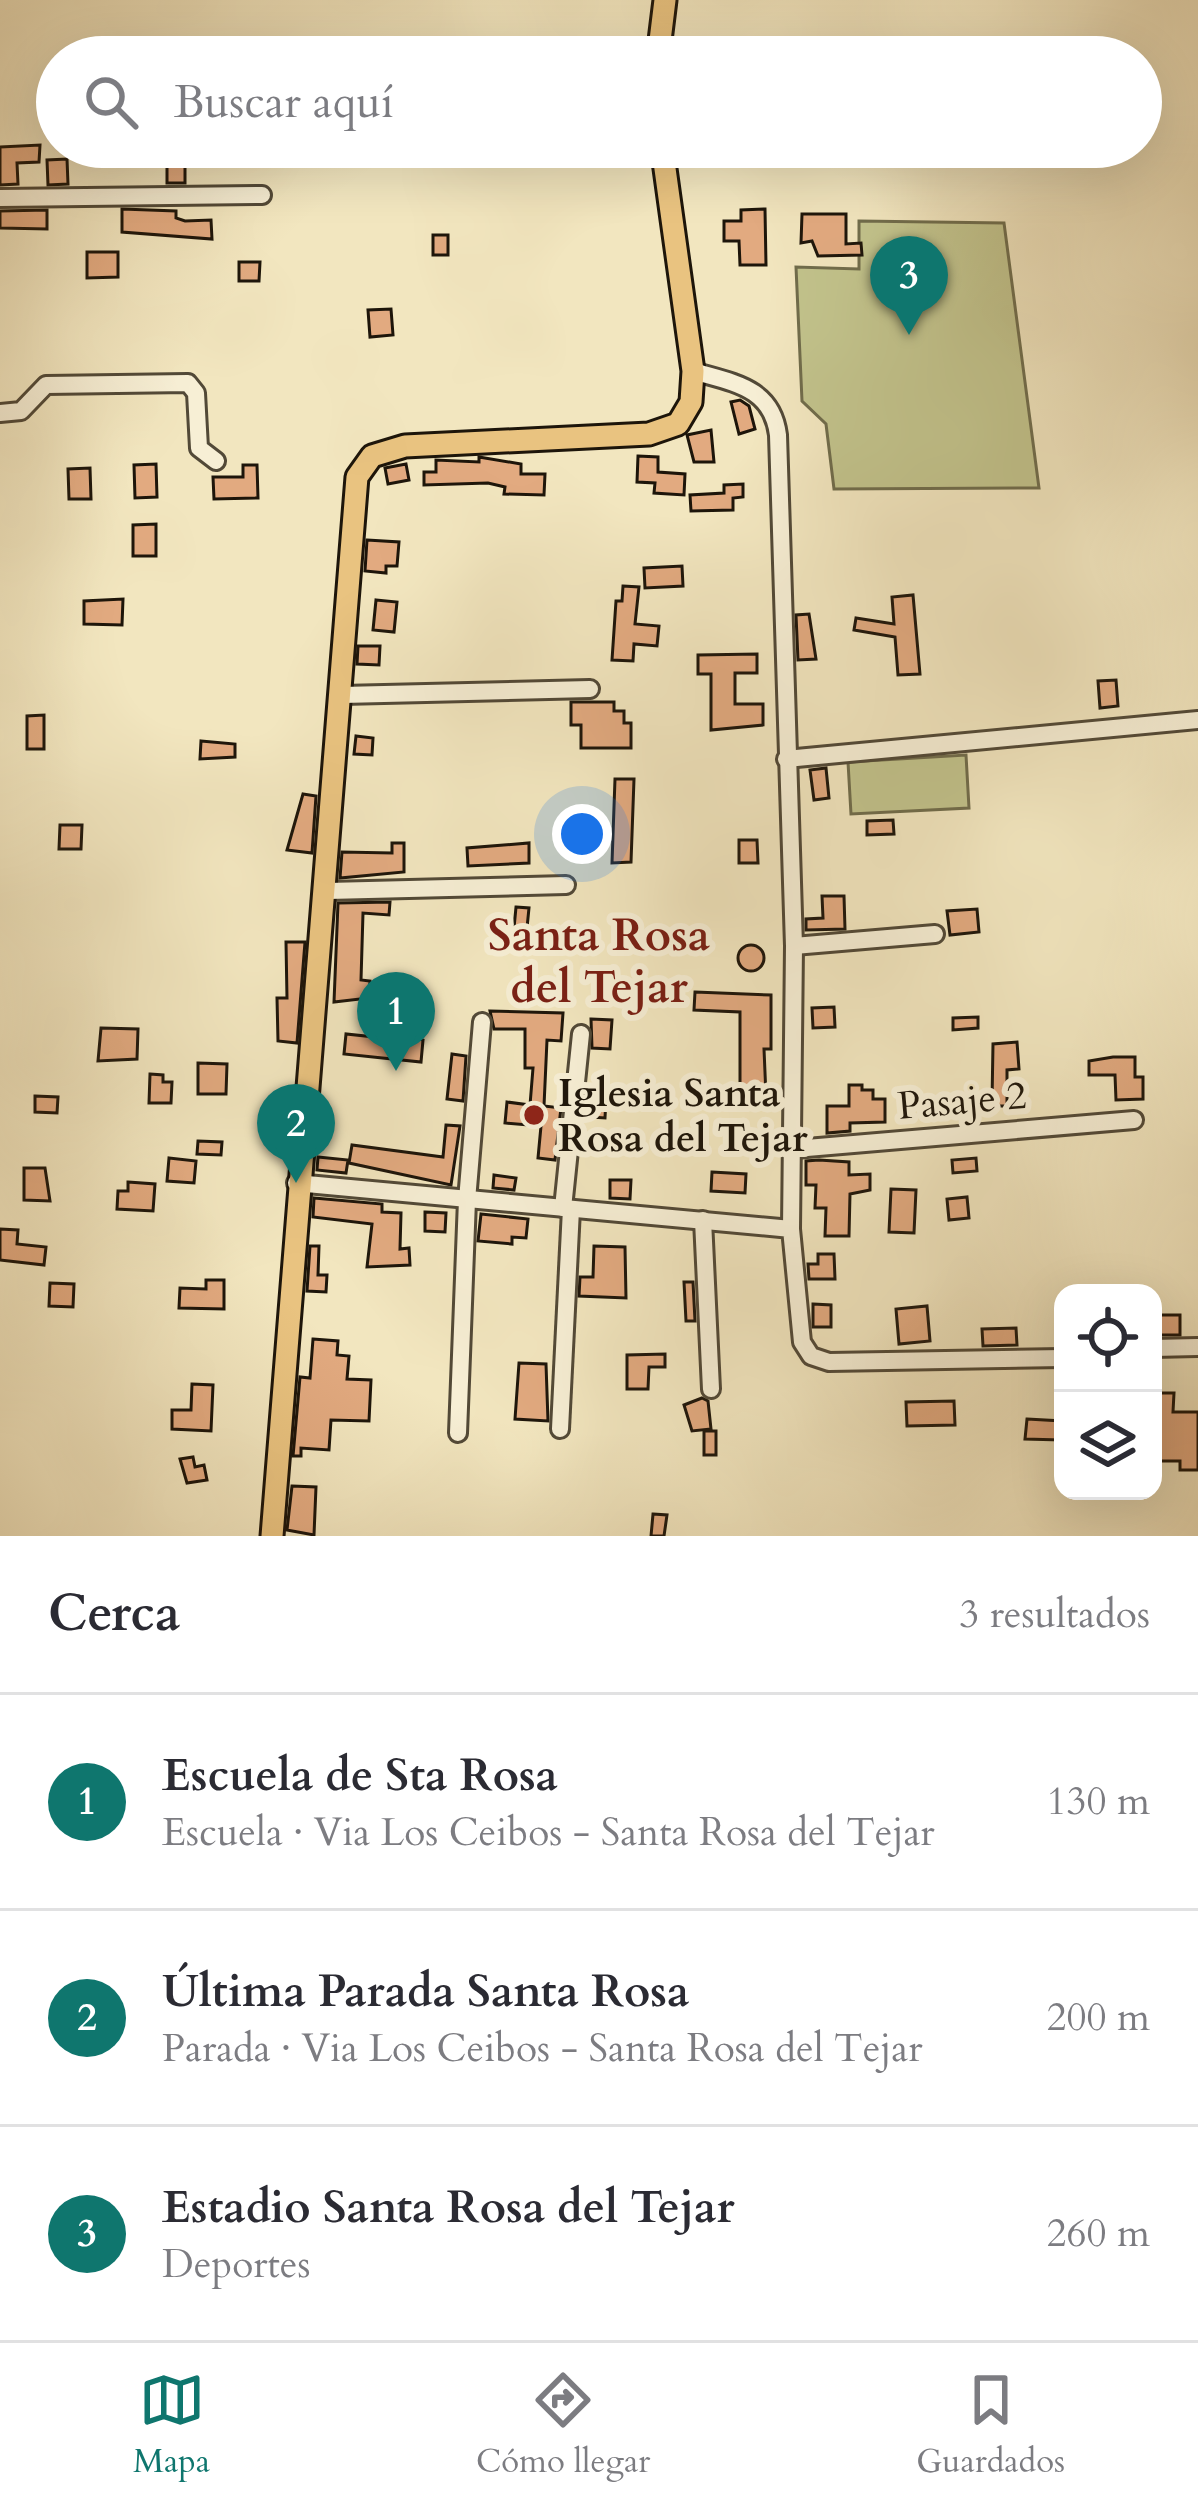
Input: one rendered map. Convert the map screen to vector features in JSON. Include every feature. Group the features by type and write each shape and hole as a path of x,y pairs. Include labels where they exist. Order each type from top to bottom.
{"main road":[{"path":"661,36 665,0"},
{"path":"272,1536 296,1183 311,1092 355,494 363,464 372,456 405,446 668,430 686,414 693,371 665,168"}],"street":[{"path":"0,198 262,195"},
{"path":"693,371 754,390 776,418 794,946 791,1229 802,1342 811,1356 829,1362 1054,1358"},
{"path":"0,413 21,411 46,386 188,383 196,393 199,448 216,461"},
{"path":"342,695 590,689"},
{"path":"786,760 1198,720"},
{"path":"328,892 566,885"},
{"path":"794,946 935,934"},
{"path":"458,1433 467,1199 482,1022"},
{"path":"560,1429 567,1208 581,1034"},
{"name":"Pasaje 2","path":"795,1149 1134,1120"},
{"path":"296,1183 791,1229"},
{"path":"703,1220 711,1390"},
{"path":"1162,1348 1198,1347"}],"green space":[{"path":"859,221 1004,223 1039,488 834,489 826,424 802,401 796,267 859,269"},
{"path":"966,755 969,808 851,814 848,762"}],"building":[{"path":"36,145 36,162 17,163 18,184 0,185 0,147"},
{"path":"47,168 67,168 68,184 48,185"},
{"path":"167,168 185,168 185,183 167,183"},
{"path":"122,209 176,211 176,218 185,221 211,220 212,239 122,232"},
{"path":"765,209 766,265 740,265 739,241 724,241 724,221 741,221 741,210"},
{"path":"47,210 47,229 0,228 0,211"},
{"path":"802,214 846,214 846,244 861,243 862,255 818,256 812,241 801,243"},
{"path":"433,235 448,235 448,255 433,255"},
{"path":"87,252 118,252 118,277 87,278"},
{"path":"239,262 260,262 259,281 239,281"},
{"path":"391,309 393,335 370,337 368,310"},
{"path":"740,400 749,406 755,429 739,434 731,402"},
{"path":"711,430 714,462 694,462 687,435"},
{"path":"638,456 658,457 658,472 685,474 684,495 654,493 655,483 637,482"},
{"path":"479,457 521,464 521,474 545,474 544,495 504,494 505,487 488,483 424,485 424,472 436,472 436,460 479,462"},
{"path":"156,464 157,497 135,498 134,465"},
{"path":"406,464 409,480 388,484 385,468"},
{"path":"243,465 257,465 258,498 214,499 213,477 243,477"},
{"path":"90,468 91,499 69,499 68,469"},
{"path":"743,484 743,497 733,498 733,510 691,511 690,495 724,493 724,485"},
{"path":"156,524 156,556 133,556 133,525"},
{"path":"367,540 399,542 397,566 386,566 386,573 365,571"},
{"path":"682,566 683,586 645,588 644,568"},
{"path":"623,586 639,587 635,624 659,626 657,646 634,644 633,661 612,660 616,601 622,601"},
{"path":"913,595 920,674 898,675 895,637 854,630 856,618 894,624 892,597"},
{"path":"123,599 122,625 84,624 84,601"},
{"path":"376,600 397,602 394,632 373,630"},
{"path":"809,614 816,659 798,660 796,615"},
{"path":"358,646 380,646 379,665 357,664"},
{"path":"757,654 757,673 735,673 735,704 763,704 763,725 711,730 711,674 698,674 698,655"},
{"path":"1116,680 1118,706 1100,708 1098,681"},
{"path":"571,702 614,702 614,711 624,711 624,723 631,723 631,748 581,748 581,725 571,725"},
{"path":"44,715 44,749 27,749 27,716"},
{"path":"356,736 373,738 372,755 354,754"},
{"path":"201,741 235,744 235,757 200,759"},
{"path":"826,768 829,798 814,800 810,770"},
{"path":"615,779 634,779 631,862 612,863"},
{"path":"303,794 316,796 312,853 287,850"},
{"path":"893,820 894,834 867,835 867,821"},
{"path":"60,825 82,825 81,849 59,849"},
{"path":"739,840 757,840 758,863 739,863"},
{"path":"392,843 404,843 404,872 340,878 342,852 392,853"},
{"path":"529,843 529,863 468,866 467,848"},
{"path":"822,896 844,896 845,929 806,930 806,919 823,918"},
{"path":"390,902 389,915 363,913 361,980 370,981 369,998 334,1002 338,903"},
{"path":"516,907 529,908 527,928 514,928"},
{"path":"977,909 979,932 950,935 947,911"},
{"path":"286,942 305,942 297,1043 278,1041 277,998 287,998"},
{"path":"751,945 764,958 751,971 738,958"},
{"path":"695,992 771,995 771,1049 764,1049 766,1096 740,1090 740,1012 694,1010"},
{"path":"834,1007 835,1027 813,1028 812,1008"},
{"path":"490,1011 563,1013 561,1041 547,1040 544,1106 561,1108 555,1160 538,1158 541,1126 505,1123 507,1102 530,1105 533,1068 525,1068 525,1029 494,1029"},
{"path":"978,1017 978,1028 953,1030 953,1018"},
{"path":"591,1019 612,1020 610,1049 592,1048"},
{"path":"376,1027 423,1040 421,1062 344,1054 346,1034 375,1037"},
{"path":"101,1028 138,1029 137,1059 98,1061"},
{"path":"1017,1042 1019,1069 1007,1070 1007,1106 998,1106 992,1102 993,1044"},
{"path":"452,1054 466,1056 463,1101 447,1099"},
{"path":"1135,1057 1135,1077 1143,1077 1143,1099 1116,1100 1115,1075 1089,1075 1089,1061"},
{"path":"198,1063 227,1064 226,1094 198,1094"},
{"path":"150,1074 172,1082 171,1103 149,1103"},
{"path":"849,1085 862,1085 862,1090 873,1090 873,1099 885,1099 885,1122 850,1123 850,1131 827,1133 827,1106 849,1106"},
{"path":"35,1096 58,1097 57,1113 35,1112"},
{"path":"587,1097 606,1098 605,1118 591,1117"},
{"path":"446,1125 460,1126 451,1185 349,1163 352,1145 443,1157"},
{"path":"198,1141 222,1142 221,1155 197,1154"},
{"path":"318,1157 348,1160 346,1173 317,1170"},
{"path":"169,1158 196,1161 194,1183 167,1181"},
{"path":"976,1158 977,1171 953,1173 952,1160"},
{"path":"806,1161 849,1162 849,1175 870,1174 870,1190 850,1194 849,1236 825,1236 826,1208 815,1208 816,1185 806,1185"},
{"path":"24,1168 45,1168 50,1201 24,1200"},
{"path":"712,1172 746,1174 745,1193 711,1191"},
{"path":"494,1175 516,1178 514,1190 493,1188"},
{"path":"610,1180 631,1180 630,1199 610,1198"},
{"path":"128,1182 155,1184 153,1211 117,1209 118,1191 128,1191"},
{"path":"891,1189 916,1190 914,1233 889,1232"},
{"path":"967,1197 969,1218 949,1220 947,1199"},
{"path":"314,1198 382,1204 382,1212 401,1213 400,1249 409,1248 410,1265 367,1267 372,1224 313,1217"},
{"path":"425,1212 446,1213 445,1232 425,1231"},
{"path":"481,1214 528,1219 526,1238 512,1237 512,1244 478,1241"},
{"path":"0,1229 18,1230 17,1244 46,1247 44,1265 0,1260"},
{"path":"310,1246 319,1246 318,1275 327,1275 326,1292 307,1291"},
{"path":"594,1246 625,1247 626,1298 579,1296 580,1277 593,1277"},
{"path":"818,1254 834,1254 835,1279 809,1279 808,1264 818,1264"},
{"path":"206,1280 224,1280 224,1309 179,1308 180,1288 206,1289"},
{"path":"684,1282 693,1282 695,1321 686,1321"},
{"path":"50,1283 74,1284 73,1307 49,1306"},
{"path":"813,1304 831,1305 831,1327 813,1327"},
{"path":"927,1306 930,1341 899,1344 896,1309"},
{"path":"1162,1315 1180,1315 1180,1335 1162,1335"},
{"path":"1016,1328 1017,1345 983,1346 982,1329"},
{"path":"313,1339 338,1341 337,1355 349,1356 347,1379 371,1380 369,1421 331,1420 329,1450 301,1448 301,1456 293,1456 300,1377 310,1378"},
{"path":"665,1354 665,1367 649,1367 648,1389 627,1389 627,1355"},
{"path":"519,1363 546,1364 548,1421 515,1419"},
{"path":"192,1384 213,1385 211,1431 172,1429 172,1410 191,1410"},
{"path":"1162,1393 1174,1393 1173,1412 1198,1412 1198,1470 1180,1470 1180,1461 1162,1461"},
{"path":"702,1398 708,1401 711,1429 692,1431 684,1405"},
{"path":"954,1401 955,1425 907,1426 906,1402"},
{"path":"1027,1419 1054,1421 1054,1440 1025,1439"},
{"path":"704,1431 716,1431 716,1455 704,1455"},
{"path":"193,1457 195,1467 204,1465 207,1480 187,1483 180,1459"},
{"path":"292,1486 316,1487 314,1535 287,1530"},
{"path":"653,1514 667,1515 664,1536 651,1536"}],"place":[{"name":"Estadio Santa Rosa del Tejar","path":"909,335"},
{"name":"Escuela de Sta Rosa","path":"396,1071"},
{"name":"Iglesia Santa Rosa del Tejar","path":"534,1115"},
{"name":"Última Parada Santa Rosa","path":"296,1183"}],"district":[{"name":"Santa Rosa del Tejar","path":"599,961"}]}
